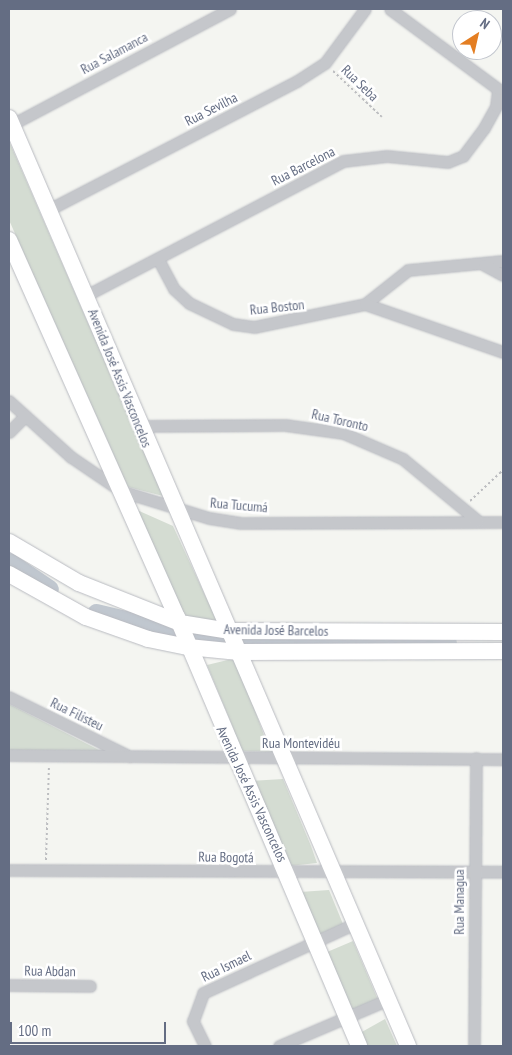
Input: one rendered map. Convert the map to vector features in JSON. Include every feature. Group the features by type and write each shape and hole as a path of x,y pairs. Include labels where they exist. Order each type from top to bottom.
{"street":[{"name":"Rua Salamanca","path":"10,123 230,9"},
{"name":"Rua Sevilha","path":"50,209 324,63 365,9"},
{"name":"Rua Barcelona","path":"87,295 342,161 387,156 448,162 462,156 488,121 498,90 390,9"},
{"name":"Avenida José Assis Vasconcelos","path":"10,123 50,209 87,295 139,426 234,640 354,924 408,1046"},
{"name":"Avenida José Assis Vasconcelos","path":"9,240 184,635 234,758 288,873 359,1046"},
{"name":"Rua Boston","path":"158,259 174,289 189,303 233,324 289,323 365,304 408,270 484,265 503,261"},
{"path":"484,265 503,275"},
{"path":"365,304 503,352"},
{"name":"Rua Tucumá","path":"9,401 71,457 121,491 177,510 242,523 503,522"},
{"path":"9,432 25,416"},
{"name":"Rua Toronto","path":"139,426 286,425 342,433 403,459 464,506 478,521"},
{"name":"Avenida José Barcelos","path":"9,542 79,583 184,635 234,640 503,632"},
{"name":"Avenida José Barcelos","path":"9,574 94,621 184,635 234,640 503,651"},
{"name":"Rua Filisteu","path":"9,697 133,758"},
{"name":"Rua Montevidéu","path":"9,755 133,758 503,759"},
{"name":"Rua Managua","path":"474,1046 476,758"},
{"name":"Rua Bogotá","path":"9,870 288,873 331,869 503,872"},
{"path":"315,942 354,924"},
{"name":"Rua Ismael","path":"205,1046 194,1021 203,993 315,942"},
{"name":"Rua Abdan","path":"9,985 90,986"},
{"path":"279,1046 387,1000"}],"path":[{"name":"Rua Seba","path":"324,63 382,117"},
{"path":"464,506 503,470"},
{"path":"46,870 49,755"}],"shaded area":[{"path":"9,141 163,496 128,487 9,220"},
{"path":"137,510 173,526 217,621 181,617"},
{"path":"236,658 265,738 277,752 243,751 226,732 234,730 207,665"},
{"path":"9,704 101,751 9,750"},
{"path":"283,779 317,863 289,866 252,781"},
{"path":"329,890 343,924 320,936 300,892"},
{"path":"353,941 378,999 350,1011 325,953"},
{"path":"385,1019 397,1046 367,1046 360,1033"}],"waterway":[{"path":"9,562 49,589"},
{"path":"96,613 222,643 447,643"}]}
